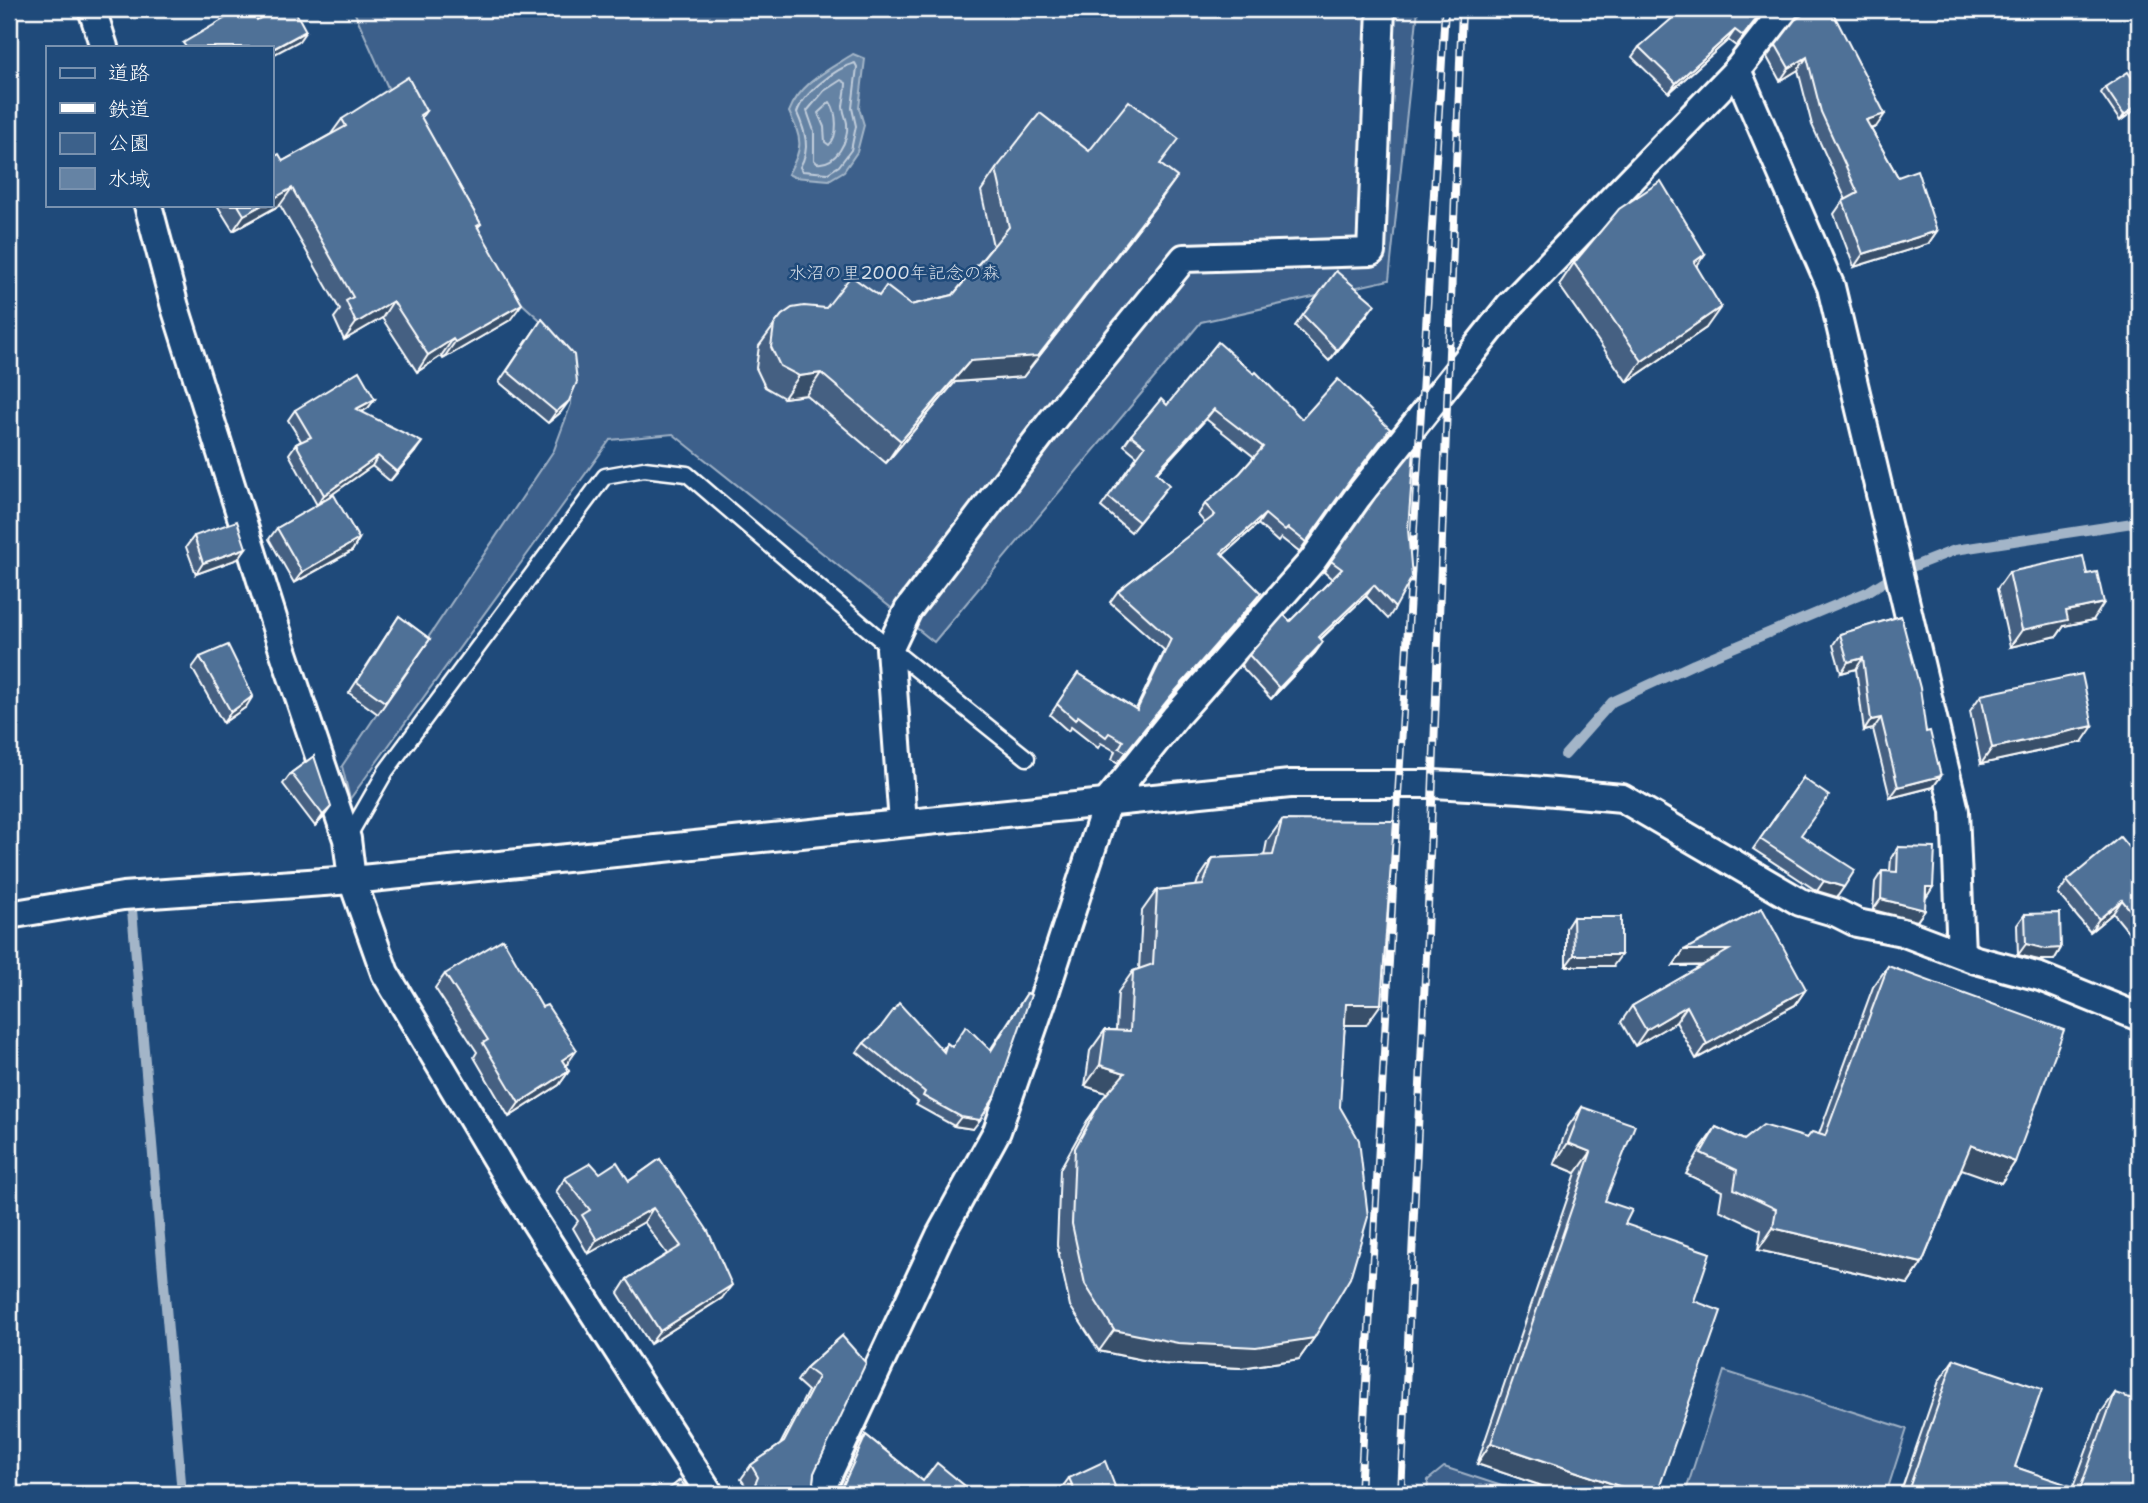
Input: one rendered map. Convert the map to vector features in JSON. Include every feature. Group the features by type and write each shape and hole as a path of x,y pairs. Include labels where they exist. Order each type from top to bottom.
{"street":[{"path":"92,9 104,46"},
{"path":"903,823 890,648 908,610 1050,423 1184,258 1371,252 1381,9"},
{"path":"819,1494 940,1235 997,1131 1107,802 1176,716 1313,560 1356,499 1509,306 1737,70 1774,13"},
{"path":"1737,70 1831,287 1955,811 1961,953"},
{"path":"148,206 216,439 347,839 352,880 385,973 514,1189 710,1494"},
{"path":"9,915 123,897 352,880 1290,784 1399,783 1522,789 1622,798 1800,902 1837,913 1857,923 1902,932 1976,960 2040,977 2139,1017"}],"lane":[{"path":"347,839 386,771 605,476 644,469 687,474 890,648 1027,758"}],"green space":[{"name":"水沼の里2000年記念の森","path":"353,9 1418,9 1389,280 1201,322 934,642 673,434 610,440 350,799 342,766 554,450 571,404 573,360 539,319 486,271 389,90"},
{"path":"1724,1371 1907,1429 1886,1494 1685,1494"},
{"path":"1444,1467 1526,1494 1427,1494 1428,1480"}],"water":[{"path":"853,54 865,59 859,108 864,125 857,152 844,171 829,180 788,174 799,150 799,137 789,112 794,102 807,85"}],"building":[{"path":"241,9 251,9 257,20 277,9 294,9 306,31 273,49 273,46 185,46 183,43"},
{"path":"1683,9 1764,9 1743,36 1735,30 1676,83 1639,47"},
{"path":"1811,9 1831,9 1885,114 1866,120 1898,177 1917,170 1937,231 1863,254 1843,201 1858,193 1821,112 1807,57 1789,68 1776,45 1795,20"},
{"path":"2128,72 2139,89 2139,104 2124,115 2105,87"},
{"path":"408,77 426,111 420,115 481,224 477,226 522,304 455,342 453,339 428,355 393,301 356,323 346,301 353,297 292,188 273,199 273,157 279,154 283,161 346,126 342,119"},
{"path":"1129,101 1179,139 1160,164 1177,177 1038,356 970,361 901,441 821,373 799,376 780,366 771,347 774,325 792,308 826,308 851,276 879,296 886,286 911,305 953,295 1009,227 996,169 1040,113 1089,151"},
{"path":"1661,181 1705,254 1694,262 1721,307 1642,361 1574,263 1619,209"},
{"path":"239,206 260,206 244,215"},
{"path":"1336,271 1375,304 1337,350 1303,315"},
{"path":"542,319 574,355 577,382 569,401 556,412 507,371"},
{"path":"1218,342 1254,374 1256,372 1302,419 1338,379 1390,429 1306,542 1288,528 1285,531 1265,514 1221,553 1261,593 1126,752 1119,748 1123,741 1109,733 1106,737 1078,716 1075,720 1057,704 1078,673 1137,710 1171,639 1118,591 1215,515 1205,504 1240,473 1263,447 1214,409 1156,472 1169,485 1139,522 1108,497 1145,446 1131,435 1161,399 1167,405"},
{"path":"359,371 375,399 356,409 422,442 397,472 378,456 324,495 296,444 311,437 295,410"},
{"path":"1414,450 1408,529 1412,577 1395,608 1374,585 1319,637 1323,642 1279,688 1249,655 1284,615 1290,621 1342,569 1331,561 1376,497"},
{"path":"334,495 359,539 302,572 277,528"},
{"path":"237,521 246,548 203,563 194,536"},
{"path":"2083,556 2087,574 2097,572 2104,603 2066,611 2068,620 2022,630 2009,572"},
{"path":"399,616 430,639 385,702 357,682"},
{"path":"1901,616 1920,688 1926,732 1930,731 1941,776 1898,787 1881,718 1871,720 1863,658 1848,662 1840,634"},
{"path":"228,645 253,696 231,712 200,657"},
{"path":"2082,674 2093,726 1992,748 1981,695"},
{"path":"314,756 331,807 323,815 291,773"},
{"path":"1803,778 1829,796 1801,835 1855,870 1844,887 1824,881 1760,839"},
{"path":"1282,820 1394,821 1381,1004 1346,1004 1340,1107 1359,1140 1368,1217 1350,1278 1314,1338 1256,1347 1178,1343 1114,1330 1085,1284 1072,1224 1075,1148 1102,1099 1125,1073 1100,1065 1105,1030 1130,1031 1133,971 1153,964 1157,890 1203,885 1213,858 1273,855"},
{"path":"2120,837 2139,860 2139,921 2122,900 2099,919 2067,881"},
{"path":"1898,847 1935,848 1933,887 1926,887 1925,910 1881,899 1882,871 1897,872"},
{"path":"1762,908 1806,989 1707,1044 1687,1006 1646,1030 1632,1006 1729,950 1684,950"},
{"path":"2060,913 2061,948 2046,949 2026,944 2025,914"},
{"path":"1573,917 1621,917 1621,955 1574,955"},
{"path":"503,939 542,1007 547,1005 577,1050 562,1060 569,1071 519,1103 483,1043 488,1040 445,974"},
{"path":"1888,966 2064,1030 2015,1162 1971,1145 1922,1263 1773,1228 1776,1209 1734,1189 1737,1170 1701,1153 1716,1127 1744,1140 1763,1125 1807,1138 1812,1132 1825,1136"},
{"path":"1027,993 1031,995 996,1095 980,1120 961,1117 923,1096 925,1092 864,1043 880,1028 899,1003 944,1052 947,1043 952,1047 966,1026 991,1051"},
{"path":"1582,1107 1635,1125 1605,1201 1632,1210 1625,1224 1710,1253 1694,1301 1721,1311 1657,1494 1643,1494 1491,1443 1591,1152 1568,1143"},
{"path":"660,1159 708,1231 732,1285 660,1331 627,1279 681,1246 653,1208 597,1240 582,1215 590,1210 565,1178 591,1163 600,1173 617,1162 629,1181"},
{"path":"842,1336 866,1363 814,1473 816,1494 753,1494 758,1477 751,1465 784,1442 818,1377 806,1368"},
{"path":"1954,1359 2042,1389 2015,1467 2080,1489 2115,1393 2139,1401 2139,1494 1907,1494"},
{"path":"866,1435 923,1481 937,1463 975,1494 837,1494"},
{"path":"1105,1461 1118,1494 1076,1494 1069,1478"},
{"path":"680,1480 691,1494 663,1494"},
{"path":"653,1486 663,1494 645,1494"}],"waterway":[{"path":"1565,755 1612,702 1694,664 1869,591 1899,572 1955,550 2139,522"},
{"path":"132,910 182,1494"}],"railway":[{"path":"1360,1494 1445,9"},
{"path":"1401,1494 1427,934 1462,9"}]}
